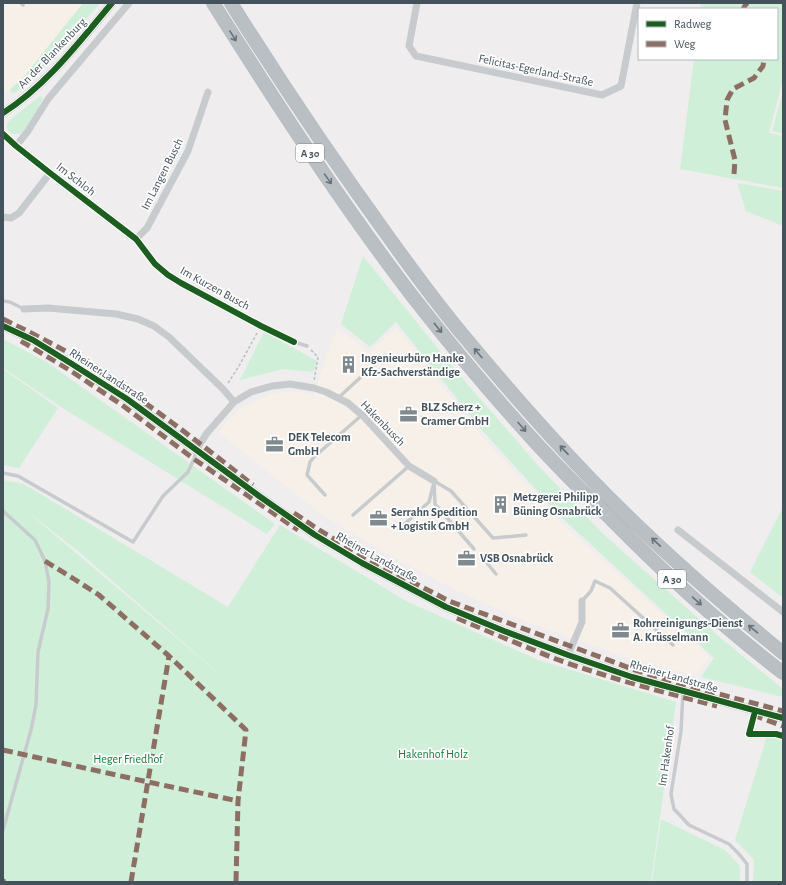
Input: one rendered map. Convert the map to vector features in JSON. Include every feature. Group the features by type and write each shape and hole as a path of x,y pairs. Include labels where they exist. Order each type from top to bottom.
{"highway":[{"name":"A 30","path":"213,3 304,145 366,234 414,298 476,375 568,477 678,585 783,673"},
{"name":"A 30","path":"230,3 273,70 376,220 415,274 461,333 544,429 586,474 685,570 783,653"}],"street":[{"name":"An der Blankenburg","path":"3,113 26,97 56,68 112,3"},
{"name":"An der Blankenburg","path":"16,146 28,131 48,99 130,3"},
{"name":"Felicitas-Egerland-Straße","path":"418,3 409,46 416,56 602,95 621,86 637,3"},
{"name":"Im Langen Busch","path":"136,239 147,228 188,151 208,92"},
{"name":"Im Schloh","path":"3,134 50,173 136,239"},
{"name":"Im Schloh","path":"3,217 11,218 18,213 50,173"},
{"name":"Im Kurzen Busch","path":"136,239 155,264 181,284 294,342"},
{"path":"24,309 48,308 116,314 138,319 154,326 169,337 223,389 234,402"},
{"name":"Rheiner Landstraße","path":"3,326 33,340 127,399 302,526 362,563 446,607 504,631 632,677 783,718"},
{"name":"Hakenbusch","path":"196,450 207,433 234,402 251,392 272,386 290,384 314,388 348,403 362,415 409,466 434,481"},
{"path":"678,530 783,612"},
{"path":"568,655 582,622 582,601"}],"lane":[{"path":"3,301 10,302 24,309"},
{"path":"294,342 307,346"},
{"path":"338,398 385,355"},
{"path":"325,495 307,475 310,462 362,415"},
{"path":"3,473 18,476 134,542 163,496 188,472 196,450"},
{"path":"353,515 409,466"},
{"path":"399,529 429,502 434,481"},
{"path":"434,481 451,491 493,538 526,536"},
{"path":"434,481 435,504 474,549"},
{"path":"3,511 34,540 44,561 48,582 48,610 38,652 36,705 34,718 3,830"},
{"path":"482,557 496,574"},
{"path":"582,601 591,591 595,582 610,588 673,645"},
{"name":"Im Hakenhof","path":"684,691 681,731 671,794 674,809 689,825 729,844 739,854 747,864 746,882"}],"path":[{"path":"223,389 239,366 261,326"},
{"path":"307,346 318,357 314,388"}],"shaded area":[{"path":"3,3 83,3 22,79 3,96"},
{"path":"396,327 478,432 557,519 710,657 695,676 625,657 525,621 460,592 389,555 321,514 218,432 241,408 269,395 293,391 313,395 337,328 370,353"}],"green space":[{"path":"83,3 100,3 52,60 35,77 15,93 11,92 11,88 22,79"},
{"path":"701,3 783,3 783,79 769,133 783,136 783,188 680,169 694,60 778,60 778,8 700,8"},
{"path":"783,91 783,134 772,131"},
{"path":"40,96 43,98 21,133 13,134 10,132 7,124 11,119"},
{"path":"737,183 783,191 783,226 746,211"},
{"path":"363,256 457,372 535,462 603,534 723,640 783,689 783,697 701,677 714,658 562,518 481,429 396,322 370,347 341,324"},
{"path":"264,332 317,361 313,372 283,369 240,380"},
{"path":"3,339 48,363 275,524 267,534 61,407 3,368"},
{"path":"3,369 58,408 19,468 3,465"},
{"path":"3,480 24,484 228,607 280,525 406,601 538,660 676,702 651,882 3,882","holes":["23,508 79,552 238,690"]},
{"path":"783,507 783,598 750,572"},
{"path":"767,736 783,741 783,882 753,882 754,860 735,840"},
{"path":"661,819 725,850 740,866 740,882 652,882"}],"marked path":[{"path":"744,8 748,3"},
{"path":"734,174 735,160 725,120 727,100 733,89 754,78 763,66 764,60"},
{"path":"3,319 76,357 122,387 166,418 253,485"},
{"path":"21,341 68,369 122,405 194,459 298,530"},
{"path":"294,513 366,558 449,601 635,670 783,711"},
{"path":"45,561 99,595 169,656 246,730 238,801 236,882"},
{"path":"457,618 576,666 717,706"},
{"path":"131,882 169,656"},
{"path":"753,715 783,726"},
{"path":"3,750 238,801"}],"cycle path":[{"path":"3,113 19,102 62,62 112,3"},
{"path":"3,134 50,173 136,239 155,264 168,275 261,326 294,342"},
{"path":"3,326 33,340 127,399 259,496 315,535 362,563 446,607 504,631 632,677 783,718"},
{"path":"754,715 749,734 776,734 783,736"}],"place":[{"name":"Ingenieurbüro Hanke Kfz-Sachverständige","path":"348,365"},
{"name":"BLZ Scherz + Cramer GmbH","path":"408,414"},
{"name":"DEK Telecom GmbH","path":"275,444"},
{"name":"Metzgerei Philipp Büning Osnabrück","path":"500,504"},
{"name":"Serrahn Spedition + Logistik GmbH","path":"378,519"},
{"name":"VSB Osnabrück","path":"467,558"},
{"name":"Rohrreinigungs-Dienst A. Krüsselmann","path":"620,630"}],"park label":[{"name":"Hakenhof Holz","path":"433,754"},
{"name":"Heger Friedhof","path":"128,759"}]}
